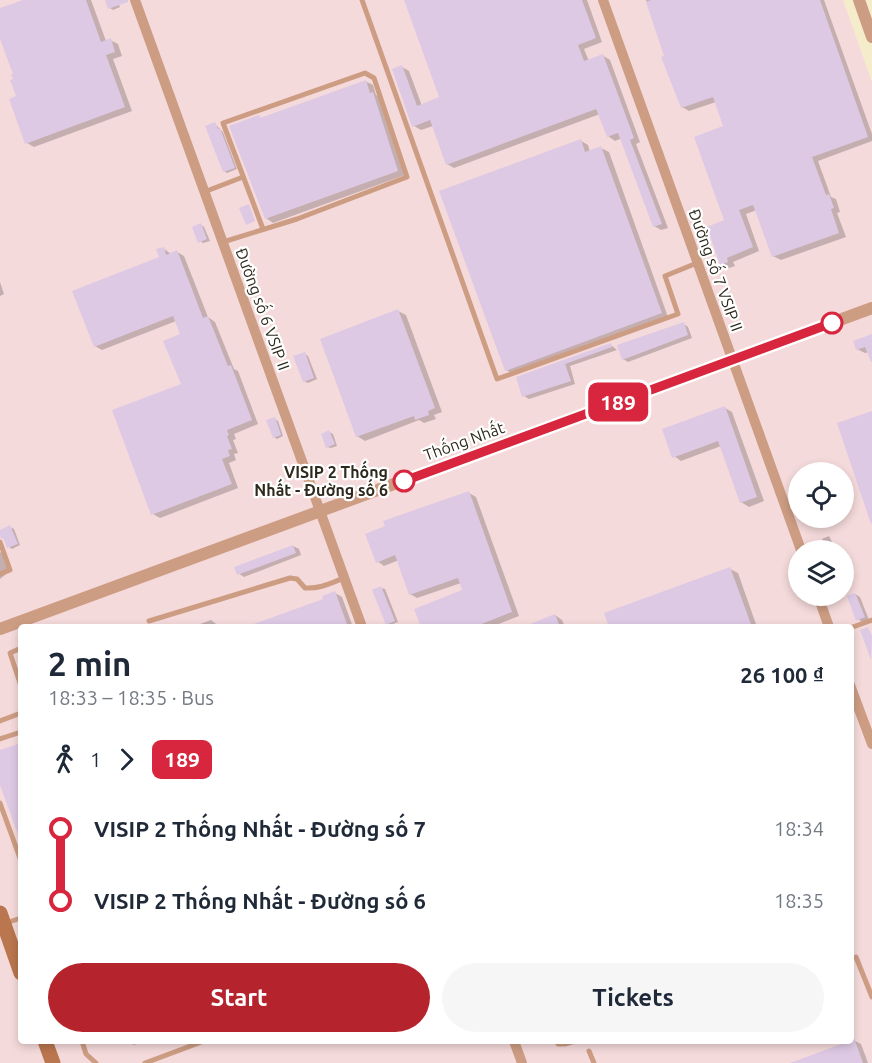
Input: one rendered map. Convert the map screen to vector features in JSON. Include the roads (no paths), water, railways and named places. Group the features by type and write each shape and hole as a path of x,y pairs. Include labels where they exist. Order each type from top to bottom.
{"main road":[{"path":"2,918 18,964"},
{"path":"46,1044 52,1063"}],"street":[{"name":"Đường số 6 VSIP II","path":"135,0 361,624"},
{"name":"Đường số 7 VSIP II","path":"603,0 797,540"},
{"path":"858,0 872,37"},
{"name":"Thống Nhất","path":"0,629 872,308"},
{"path":"822,606 828,624"},
{"path":"854,696 872,744"},
{"path":"515,1044 522,1063"}],"lane":[{"path":"362,0 497,379 678,314 665,276 697,263"},
{"path":"223,242 297,219 407,177 374,78 365,73 223,123 263,229"},
{"path":"204,192 243,177"},
{"path":"0,542 10,570 0,574"},
{"path":"148,621 290,578 297,579 305,588 312,589 321,588 344,578"},
{"path":"854,627 872,620"},
{"path":"18,649 10,652 18,677"},
{"path":"0,721 18,714"},
{"path":"0,739 18,733"},
{"path":"0,803 18,853"},
{"path":"2,918 18,918"},
{"path":"856,957 872,997"},
{"path":"83,1044 86,1054 96,1063"},
{"path":"145,1063 196,1044"},
{"path":"589,1051 594,1063"}],"place":[{"name":"VISIP 2 Thống Nhất - Đường số 6","path":"404,481"}]}
